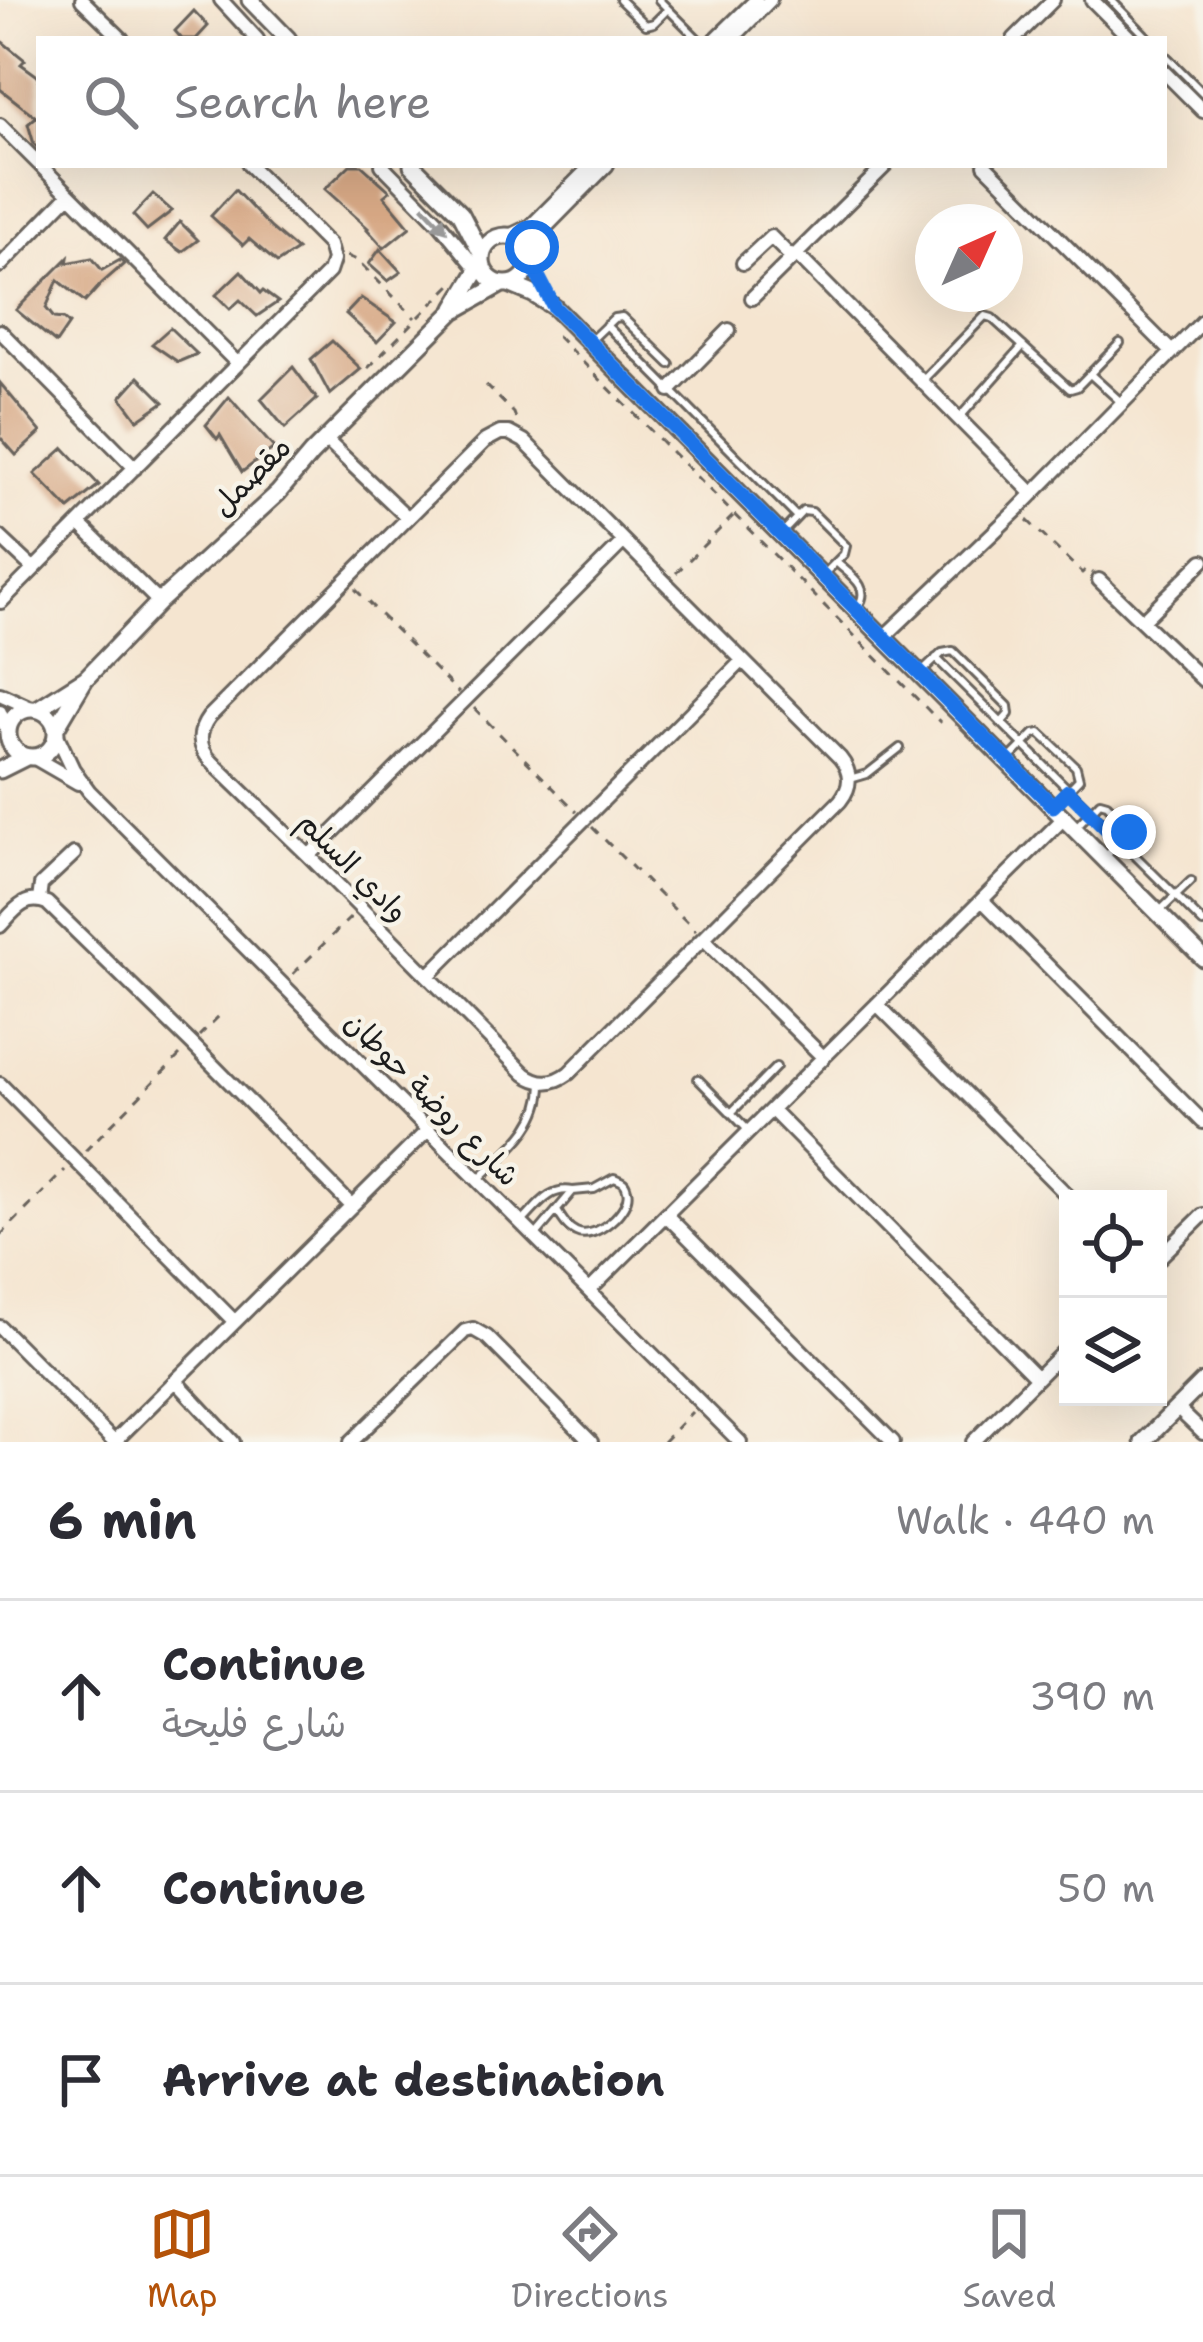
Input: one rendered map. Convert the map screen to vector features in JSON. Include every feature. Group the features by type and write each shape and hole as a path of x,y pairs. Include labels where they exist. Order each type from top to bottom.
{"street":[{"path":"82,0 119,36"},
{"path":"221,0 254,36"},
{"path":"250,0 285,36"},
{"path":"719,36 756,0"},
{"path":"735,36 770,0"},
{"path":"1017,36 1053,0"},
{"path":"1092,0 1128,36"},
{"path":"1167,75 1203,111"},
{"path":"0,125 36,162"},
{"path":"42,168 238,364"},
{"path":"2,602 331,266 333,255 326,241 252,168"},
{"path":"385,168 480,269 554,307 1203,958"},
{"path":"415,168 460,214 522,242 554,307"},
{"path":"480,269 493,239 531,226 589,168"},
{"path":"506,284 522,279 544,229 604,168"},
{"path":"752,298 883,168"},
{"path":"988,168 1172,352"},
{"path":"0,266 69,195"},
{"path":"460,214 480,269"},
{"path":"743,263 770,237 794,256 1033,494"},
{"name":"مقصمل","path":"56,730 86,678 159,602 278,493 454,311 480,269"},
{"name":"مقصمل","path":"454,311 506,284"},
{"path":"884,637 1203,321"},
{"path":"670,390 729,330"},
{"path":"0,331 135,468"},
{"name":"وادي السلم","path":"517,436 492,436 209,717 200,735 205,755 525,1074 542,1082"},
{"path":"517,436 840,758 850,779 840,801 569,1073 542,1082"},
{"path":"326,440 407,518"},
{"path":"81,525 159,602"},
{"path":"0,537 33,568"},
{"path":"309,856 623,542"},
{"path":"1142,621 1203,561"},
{"path":"1100,580 1203,680"},
{"path":"428,976 742,661"},
{"name":"مقصمل","path":"34,709 86,678"},
{"path":"0,694 50,716 56,730 47,752 0,770"},
{"path":"0,754 17,713 34,709"},
{"path":"0,712 14,750 30,757"},
{"name":"شارع روضة حوطان","path":"56,730 66,758 89,790 740,1442"},
{"name":"شارع روضة حوطان","path":"30,757 89,790"},
{"path":"590,1290 1064,817"},
{"path":"39,900 40,885 74,854"},
{"path":"0,926 23,903 39,900 54,909 352,1206"},
{"path":"982,900 1203,1122"},
{"path":"704,939 823,1058"},
{"path":"877,1004 1062,1190"},
{"path":"0,1084 235,1322"},
{"path":"772,1109 1037,1378"},
{"path":"0,1327 114,1442 429,1129"},
{"path":"667,1216 893,1442"},
{"path":"1167,1251 1201,1222"},
{"path":"351,1442 465,1331 473,1329 481,1331 591,1442"},
{"path":"973,1442 1059,1356"},
{"path":"176,1381 233,1442"},
{"path":"1143,1442 1203,1382"},
{"path":"1177,1408 1203,1433"}],"lane":[{"path":"620,0 646,25 668,9"},
{"path":"659,0 695,36"},
{"path":"1111,0 1146,36"},
{"path":"1167,57 1203,93"},
{"path":"922,382 986,316 1070,389 1120,343"},
{"path":"589,342 614,317 624,318 670,364"},
{"path":"606,326 797,517"},
{"path":"959,418 1023,346"},
{"path":"1090,374 1122,403"},
{"path":"781,534 806,510 812,512 846,551 823,576"},
{"path":"836,562 862,588 864,596 855,608"},
{"path":"921,674 945,651 953,651 1009,709 1001,723"},
{"path":"936,658 1203,923"},
{"path":"1008,760 1037,733 1079,770 1079,779 1068,791 1064,817 1090,812 1105,802 1127,824 1129,832 1104,857"},
{"path":"850,779 867,774 900,748"},
{"path":"1158,912 1191,880"},
{"path":"731,1113 776,1067"},
{"path":"698,1079 749,1131"},
{"path":"478,1179 528,1130 541,1102 542,1082"},
{"path":"521,1222 559,1189 594,1189 614,1178 629,1193 627,1202 596,1233 574,1232 557,1211"},
{"path":"535,1235 573,1191"}],"path":[{"path":"333,255 357,260 416,319"},
{"path":"368,368 453,284 480,269"},
{"path":"557,337 941,723"},
{"path":"486,385 514,413 517,436"},
{"path":"1017,510 1082,573 1087,568 1100,580"},
{"path":"665,584 734,514"},
{"path":"346,579 704,939"},
{"path":"283,983 360,908"},
{"path":"0,1236 223,1012"},
{"path":"663,1442 701,1402"}],"building":[{"path":"194,11 208,26 199,36 179,36 175,31"},
{"path":"0,40 36,75 36,117 0,89"},
{"path":"36,117 36,146 34,144 28,124"},
{"path":"347,168 364,168 390,191 384,196 410,227 384,248 325,189"},
{"path":"235,190 297,250 277,263 249,239 243,245 211,216"},
{"path":"153,194 172,211 147,230 133,215"},
{"path":"180,222 198,240 182,252 165,240"},
{"path":"380,249 401,272 388,281 369,264"},
{"path":"68,258 67,263 92,258 102,270 120,260 124,264 85,302 58,280 46,308 54,318 69,324 56,343 16,310"},
{"path":"241,271 261,293 278,302 257,316 240,300 230,309 216,295"},
{"path":"361,298 396,322 377,342 346,314"},
{"path":"170,328 197,354 178,362 152,344"},
{"path":"332,341 361,369 330,395 311,359"},
{"path":"293,367 317,399 285,428 261,399"},
{"path":"139,377 164,402 138,420 121,397"},
{"path":"0,383 41,432 16,455 0,437"},
{"path":"229,397 274,448 242,472 220,435 217,439 206,425"},
{"path":"64,448 99,485 69,509 35,474"}],"route":[{"path":"532,247 530,261 554,307 1053,806 1068,791 1120,842 1129,832"}]}
